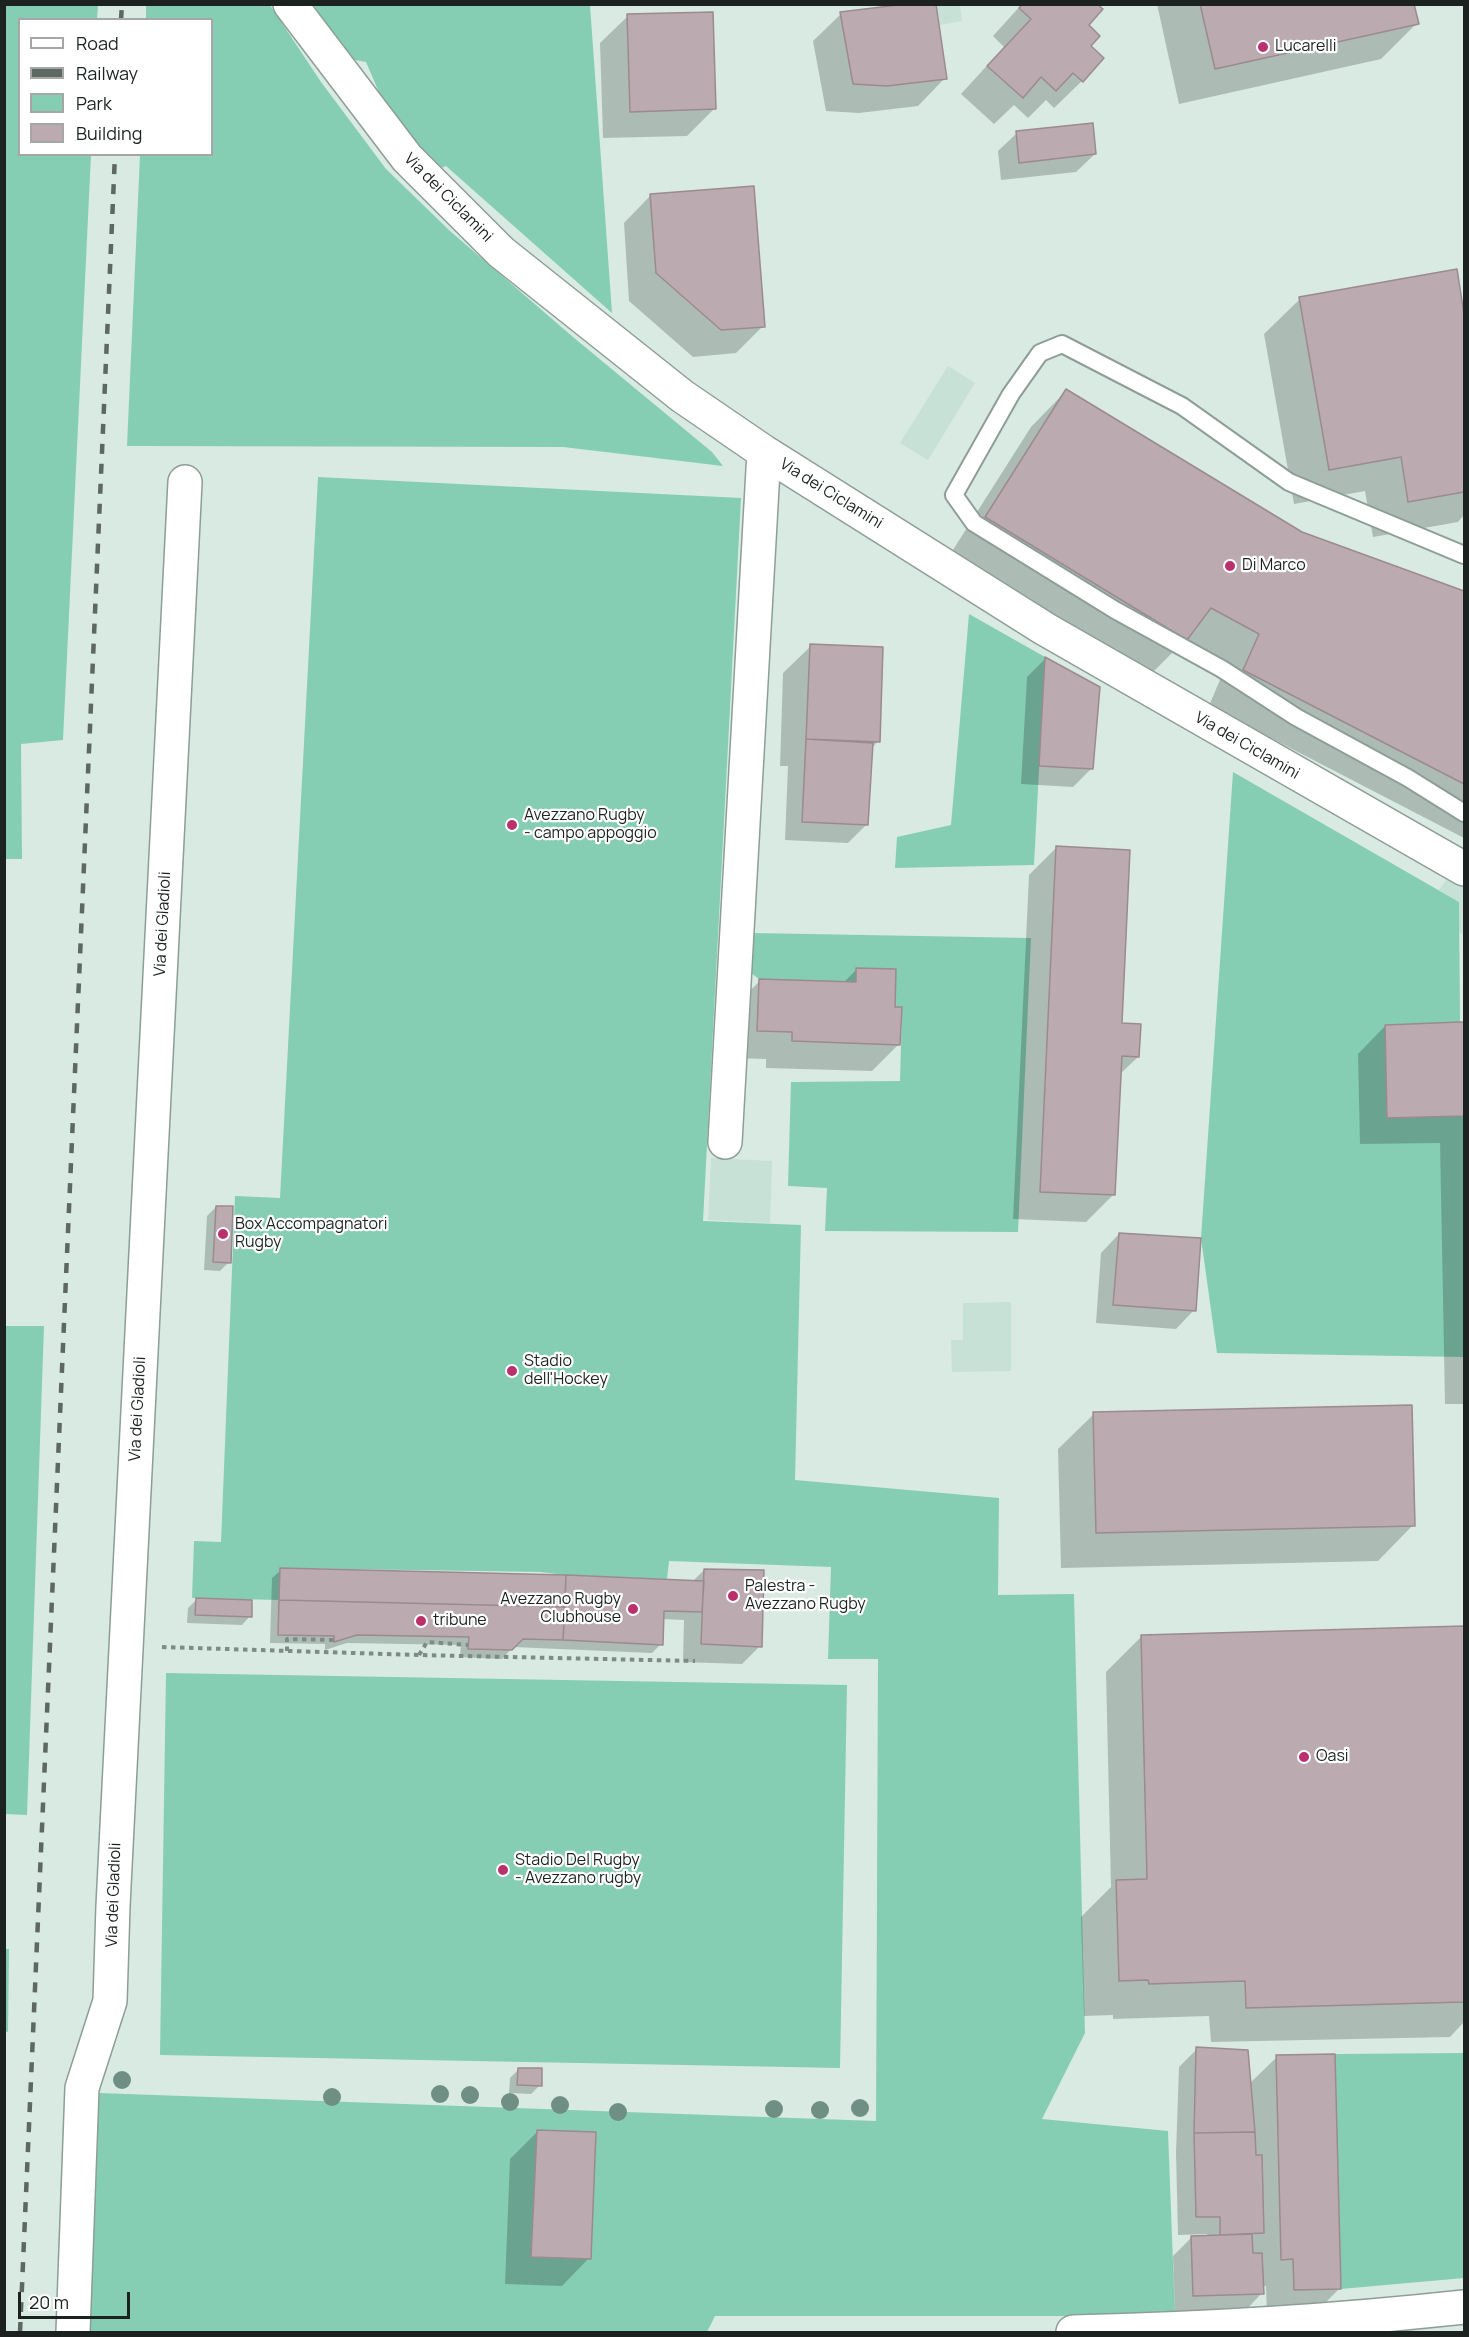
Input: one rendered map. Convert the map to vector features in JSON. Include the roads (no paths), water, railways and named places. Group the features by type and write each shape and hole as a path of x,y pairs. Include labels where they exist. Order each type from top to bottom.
{"street":[{"name":"Via dei Ciclamini","path":"290,4 407,158 501,252 682,396 764,452 1044,629 1464,869"},
{"path":"725,1142 764,452"},
{"name":"Via dei Gladioli","path":"73,2332 82,2088 110,2001 185,482"},
{"path":"1073,2332 1139,2331 1464,2307"}],"lane":[{"path":"1464,555 1288,482 1182,406 1062,344 1040,353 1011,394 954,495 974,523 1115,610 1222,669 1296,717 1408,778 1464,813"}],"railway":[{"path":"121,18 122,4"},
{"path":"20,2332 115,156"}],"place":[{"name":"Lucarelli","path":"1263,47"},
{"name":"Di Marco","path":"1230,566"},
{"name":"Avezzano Rugby - campo appoggio","path":"512,825"},
{"name":"Box Accompagnatori Rugby","path":"223,1234"},
{"name":"Stadio dell'Hockey","path":"512,1371"},
{"name":"Palestra - Avezzano Rugby","path":"733,1596"},
{"name":"Avezzano Rugby Clubhouse","path":"633,1609"},
{"name":"tribune","path":"421,1621"},
{"name":"Oasi","path":"1304,1757"},
{"name":"Stadio Del Rugby - Avezzano rugby","path":"503,1870"}]}
